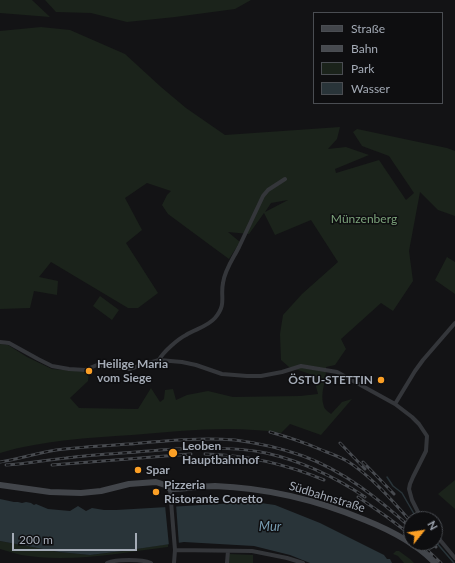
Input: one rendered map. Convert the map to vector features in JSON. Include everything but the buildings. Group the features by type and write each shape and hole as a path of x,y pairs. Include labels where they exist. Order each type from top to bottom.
{"main road":[{"path":"0,484 65,493 101,491 129,484 156,482 165,485 170,489"},
{"name":"Südbahnstraße","path":"170,489 201,486 246,488 274,492 304,499 340,510 376,524 420,549 434,563"}],"street":[{"path":"159,360 161,356 185,335 207,325 215,318 222,304 222,284 227,270 263,196 268,190 285,179"},
{"path":"395,404 423,360 455,323"},
{"path":"0,342 8,343 52,366 69,369 85,370 97,365 129,369 159,360 182,362 222,374 247,376 261,376 282,372 301,366 337,372 395,404 416,421 427,436 426,451 413,477 409,489 418,511"},
{"path":"170,489 174,563"},
{"path":"443,544 455,558"},
{"path":"174,548 252,551 287,558 303,563"},
{"path":"227,563 228,551"},
{"path":"107,563 112,561 144,561 150,563"}],"green space":[{"path":"0,0 32,0 50,17 0,13"},
{"path":"45,0 251,0 235,9 127,22 91,13 56,12"},
{"name":"Münzenberg","path":"41,27 70,30 125,54 186,108 225,135 340,127 337,139 328,149 346,147 369,155 335,169 336,173 379,160 406,200 414,193 389,156 362,146 353,132 357,129 455,151 455,216 438,210 420,192 409,251 413,281 393,311 381,303 341,339 346,349 335,365 326,367 322,397 326,410 331,414 342,402 352,399 321,435 290,424 281,433 244,429 188,430 49,442 0,453 0,344 8,345 27,357 52,369 89,372 88,381 70,398 79,408 138,409 151,388 160,402 164,399 165,390 173,389 176,400 187,395 208,391 233,397 300,396 318,394 313,375 289,367 281,360 280,334 283,315 302,294 338,262 311,220 275,235 264,213 249,234 228,232 240,242 229,259 168,214 162,205 167,195 171,191 147,183 125,198 142,230 126,243 158,293 138,308 128,308 51,262 39,277 58,281 57,295 34,291 30,308 0,309 0,31","holes":["288,200 265,212 271,203"]},
{"path":"447,257 455,262 455,294 435,280"},
{"path":"100,296 119,310 112,320 93,306"},
{"path":"455,480 455,509 438,494"},
{"path":"0,541 59,552 90,555 168,544 168,547 76,558 58,558 21,555 0,549"},
{"path":"396,551 399,551 414,563 404,563 398,556 393,554"},
{"path":"229,554 253,555 253,563 229,563"}],"water":[{"name":"Mur","path":"0,499 22,503 26,502 34,505 36,504 48,509 70,511 78,506 86,511 92,508 116,510 254,502 275,505 320,523 384,555 387,559 390,559 392,563 310,563 290,555 254,546 184,542 90,555 59,552 0,541"}],"pier":[{"path":"176,504 179,545 169,546 165,505"}],"waterway":[{"path":"387,477 393,486 402,493 412,511"},
{"path":"443,550 454,563"}],"railway":[{"path":"270,432 304,443 347,461 373,481 403,513"},
{"path":"0,462 49,451 74,448 195,439 244,441 295,453 318,462 347,478 374,496 403,521"},
{"path":"340,443 365,469"},
{"path":"6,465 89,455 160,450 200,448 240,449 266,453 292,460 330,476 365,497"},
{"path":"52,465 191,454"},
{"path":"205,454 236,456 266,461 295,469 324,480"},
{"path":"363,462 394,494"},
{"path":"358,497 403,529"},
{"path":"428,551 441,563"}],"place":[{"name":"Heilige Maria vom Siege","path":"89,371"},
{"name":"ÖSTU-STETTIN","path":"381,380"},
{"name":"Leoben Hauptbahnhof","path":"173,453"},
{"name":"Spar","path":"138,470"},
{"name":"Pizzeria Ristorante Coretto","path":"156,492"}]}
